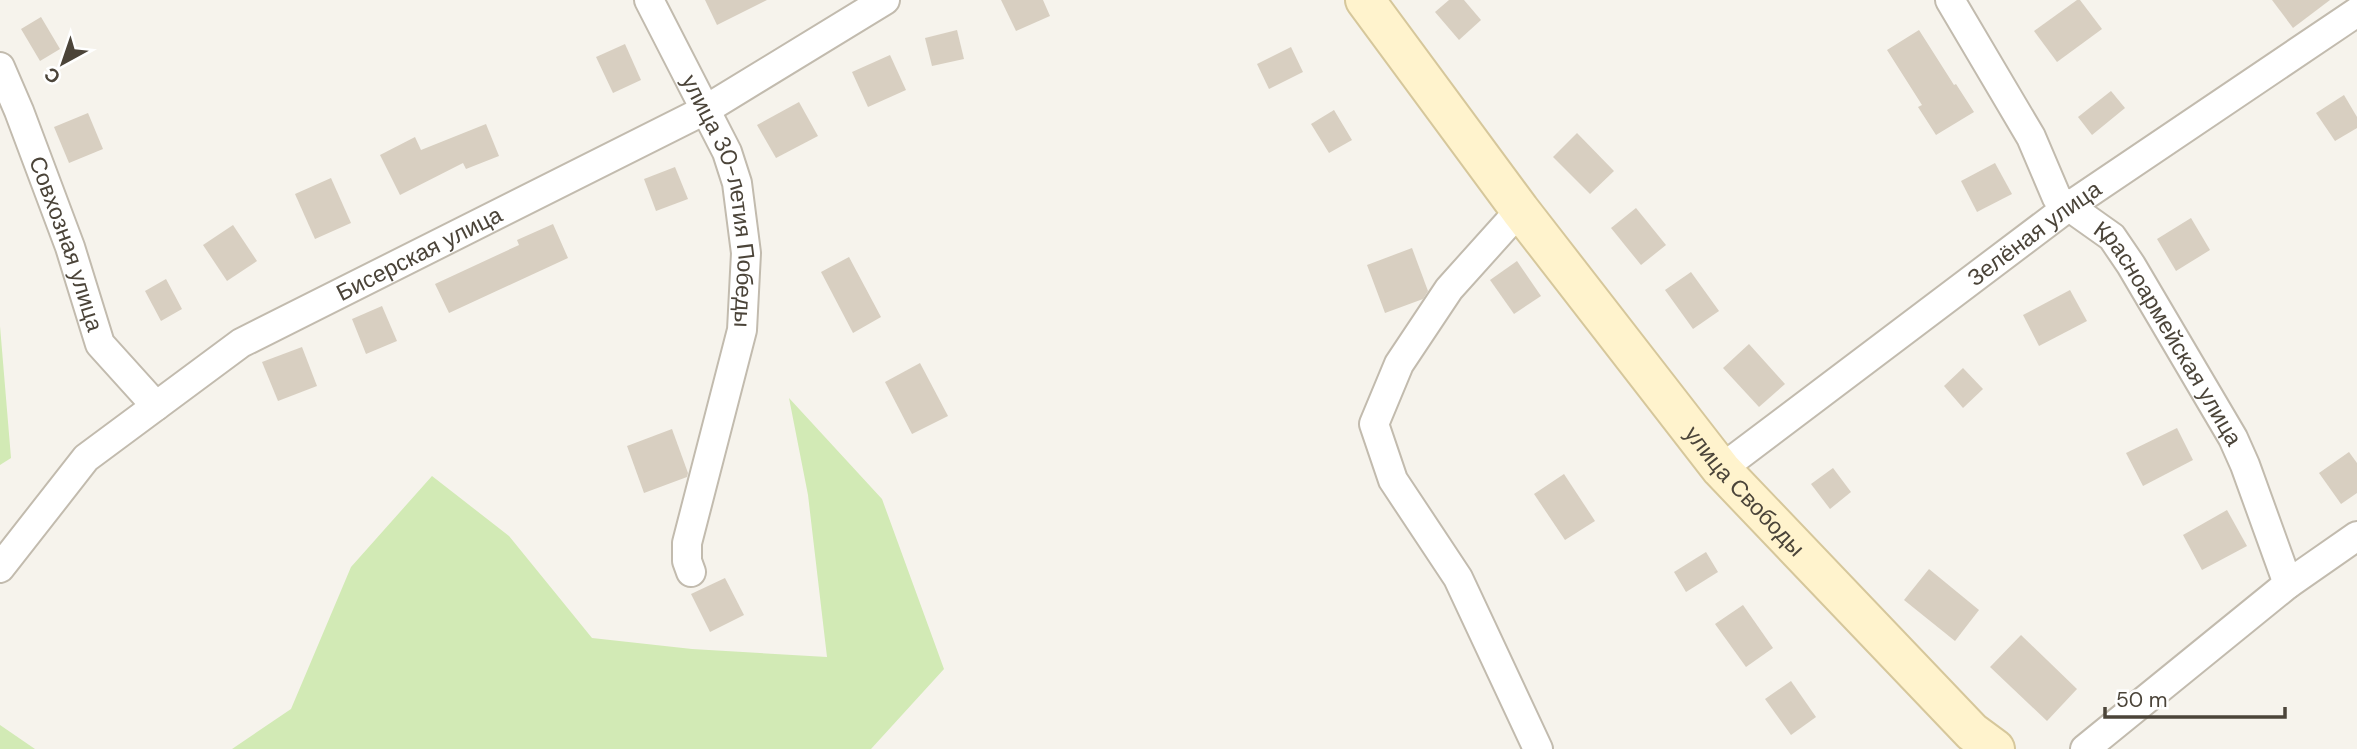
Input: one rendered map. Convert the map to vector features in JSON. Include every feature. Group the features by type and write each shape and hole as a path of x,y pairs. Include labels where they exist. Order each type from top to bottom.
{"street":[{"name":"улица 30-летия Победы","path":"649,0 727,152 737,183 746,253 742,330 687,543 687,561 691,572"},
{"name":"Бисерская улица","path":"0,568 86,458 241,343 705,110 885,0"},
{"name":"улица Свободы","path":"1364,0 1520,210 1721,469 1972,732 1995,749"},
{"name":"Красноармейская улица","path":"1950,0 2031,138 2057,198 2112,237 2132,265 2232,438 2245,465 2288,584"},
{"name":"Зелёная улица","path":"1721,469 2068,207 2357,12"},
{"name":"Совхозная улица","path":"0,67 70,247 100,344 156,406"},
{"path":"1520,210 1449,289 1399,364 1374,424 1393,480 1458,578 1538,749"},
{"path":"2085,749 2288,584 2357,536"}],"green space":[{"path":"0,326 11,458 0,465"},
{"path":"789,398 882,499 944,669 871,749 232,749 291,709 351,567 432,476 509,536 592,638 692,649 827,657 808,495"},
{"path":"0,725 35,749 0,749"}],"building":[{"path":"705,0 767,0 717,25"},
{"path":"1001,0 1043,0 1050,16 1016,31"},
{"path":"1449,0 1464,0 1481,20 1459,40 1435,12"},
{"path":"2080,0 2102,29 2057,62 2034,31"},
{"path":"2272,0 2330,0 2293,28"},
{"path":"41,17 60,49 40,61 21,29"},
{"path":"957,30 964,59 932,66 925,38"},
{"path":"1919,30 1974,112 1936,135 1918,107 1922,105 1887,50"},
{"path":"625,44 641,80 613,93 596,57"},
{"path":"1291,47 1303,72 1269,89 1257,64"},
{"path":"890,55 906,90 868,107 852,72"},
{"path":"2111,91 2125,108 2092,135 2078,117"},
{"path":"2344,95 2357,117 2357,128 2335,141 2316,113"},
{"path":"799,102 818,136 776,158 757,125"},
{"path":"1334,110 1352,140 1329,153 1311,124"},
{"path":"88,113 103,149 69,163 54,127"},
{"path":"486,124 499,156 466,169 463,163 400,195 380,155 415,137 421,150"},
{"path":"1577,133 1614,171 1590,194 1553,157"},
{"path":"1995,163 2012,194 1977,212 1961,181"},
{"path":"675,167 688,199 656,211 644,179"},
{"path":"331,178 351,223 315,239 295,194"},
{"path":"1636,208 1666,245 1641,265 1611,228"},
{"path":"2191,218 2210,250 2176,271 2157,239"},
{"path":"553,224 568,258 449,313 435,284 519,245 517,240"},
{"path":"233,225 257,261 227,281 203,245"},
{"path":"1412,248 1428,291 1423,299 1385,313 1367,265"},
{"path":"849,257 881,317 853,333 821,272"},
{"path":"1517,261 1541,296 1514,314 1490,280"},
{"path":"1691,272 1719,311 1693,329 1665,290"},
{"path":"166,279 182,309 161,321 145,291"},
{"path":"2070,290 2087,321 2039,346 2023,315"},
{"path":"382,306 397,341 366,354 352,319"},
{"path":"1749,344 1785,384 1759,407 1723,368"},
{"path":"302,347 317,386 278,401 262,362"},
{"path":"920,363 948,416 912,434 885,382"},
{"path":"1963,368 1983,389 1963,408 1944,386"},
{"path":"2177,428 2193,460 2143,486 2126,453"},
{"path":"672,429 688,473 687,477 644,493 627,446"},
{"path":"2349,452 2357,463 2357,493 2341,504 2319,473"},
{"path":"1833,468 1851,492 1830,509 1811,484"},
{"path":"1564,474 1595,521 1565,540 1534,494"},
{"path":"2227,510 2247,546 2202,570 2183,535"},
{"path":"1706,552 1718,572 1686,592 1674,572"},
{"path":"1929,569 1979,610 1955,641 1904,600"},
{"path":"725,578 744,615 710,632 691,594"},
{"path":"1743,605 1773,648 1746,667 1715,624"},
{"path":"2021,635 2077,689 2047,721 1990,667"},
{"path":"1791,681 1816,717 1791,735 1765,699"}]}
